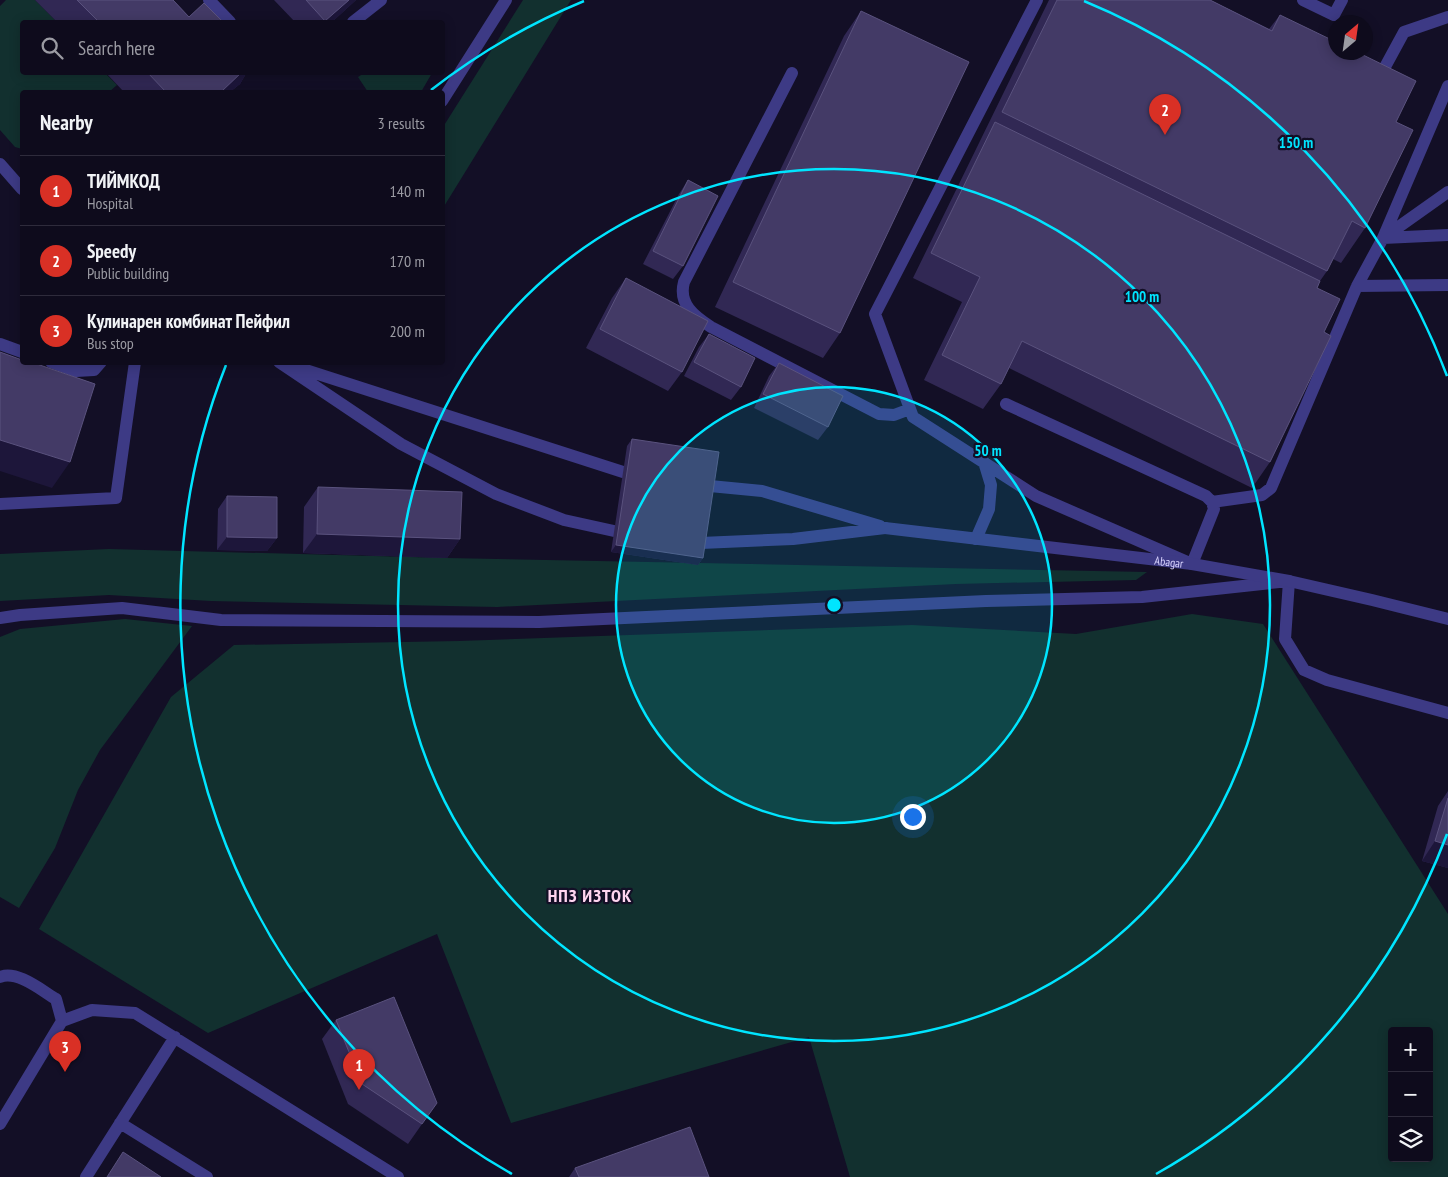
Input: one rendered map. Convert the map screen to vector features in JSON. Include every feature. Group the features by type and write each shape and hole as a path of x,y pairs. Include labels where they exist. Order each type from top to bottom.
{"street":[{"path":"209,0 228,20"},
{"path":"356,20 381,0"},
{"path":"445,96 506,0"},
{"path":"1006,404 1206,496 1212,502 1214,509 1192,564 1036,496 913,417 875,314 1037,0"},
{"path":"1303,0 1334,15 1342,0"},
{"path":"1379,78 1404,32 1448,17"},
{"path":"792,73 684,282 682,292 685,302 698,318 711,327 879,414 894,415 910,409"},
{"path":"1212,502 1262,495 1271,488 1358,286 1383,238 1448,86"},
{"path":"0,164 20,186"},
{"path":"1383,238 1448,192"},
{"path":"1383,238 1448,235"},
{"path":"1358,286 1448,285"},
{"path":"0,344 20,351"},
{"path":"59,365 76,371 94,370 98,365"},
{"path":"0,504 116,498 135,365"},
{"path":"282,365 401,444 496,494 564,520 614,531"},
{"path":"293,365 623,472"},
{"path":"976,538 989,509 991,485 984,462"},
{"path":"710,486 762,491 885,528"},
{"path":"701,543 793,539 885,528"},
{"name":"Abagar","path":"885,528 1192,564 1372,600 1448,619"},
{"path":"0,618 122,608 221,620 539,622 986,601 1142,597 1288,582 1285,639 1304,670 1328,680 1448,713"},
{"path":"0,977 5,975 25,979 56,999 62,1021"},
{"path":"0,1124 62,1021 92,1010 135,1013 398,1177"},
{"path":"86,1177 174,1038"},
{"path":"120,1123 207,1177"}],"green space":[{"path":"6,0 35,0 55,20 20,20 20,75 107,75 117,85 111,90 20,90 20,148 15,147 0,130 0,6"},
{"path":"523,0 571,0 445,205 445,124"},
{"path":"361,75 431,75 422,90 367,90 358,77"},
{"path":"109,549 447,558 1147,572 1136,580 956,584 497,607 211,601 109,595 0,601 0,554"},
{"path":"1192,614 1263,624 1448,914 1448,1177 850,1177 809,1037 511,1123 437,934 208,1033 39,929 171,697 234,645 459,641 912,625 1076,634"},
{"path":"125,619 192,626 100,750 78,790 55,848 19,908 0,897 0,637 20,629"}],"building":[{"path":"77,0 173,0 189,17 204,3 221,20 97,20"},
{"path":"306,0 349,0 326,20"},
{"path":"1057,0 1210,0 1272,31 1280,15 1328,38 1328,60 1373,60 1416,81 1396,122 1413,130 1365,228 1352,221 1327,271 1002,112"},
{"path":"861,11 969,62 840,333 733,282"},
{"path":"150,75 239,75 223,90 164,90"},
{"path":"995,122 1320,281 1317,288 1340,299 1324,332 1331,336 1270,462 1022,341 1001,384 942,355 980,277 931,253"},
{"path":"688,180 718,196 683,266 653,251"},
{"path":"626,278 708,321 682,372 600,329"},
{"path":"709,334 755,358 741,387 694,362"},
{"path":"0,352 20,359 20,365 40,365 95,384 70,462 0,440"},
{"path":"779,363 843,396 828,427 763,394"},
{"path":"632,439 719,452 703,558 616,545"},
{"path":"318,487 462,492 460,539 317,534"},
{"path":"227,496 277,497 277,538 227,537"},
{"path":"1448,798 1448,845 1435,841"},
{"path":"394,997 437,1103 422,1124 362,1084 336,1020"},
{"path":"690,1127 709,1177 579,1177 575,1168"},
{"path":"123,1152 161,1177 107,1177"}],"place":[{"name":"Speedy","path":"1165,135"},
{"name":"Кулинарен комбинат Пейфил","path":"65,1072"},
{"name":"ТИЙМКОД","path":"359,1090"}],"district":[{"name":"НПЗ ИЗТОК","path":"590,895"}]}
